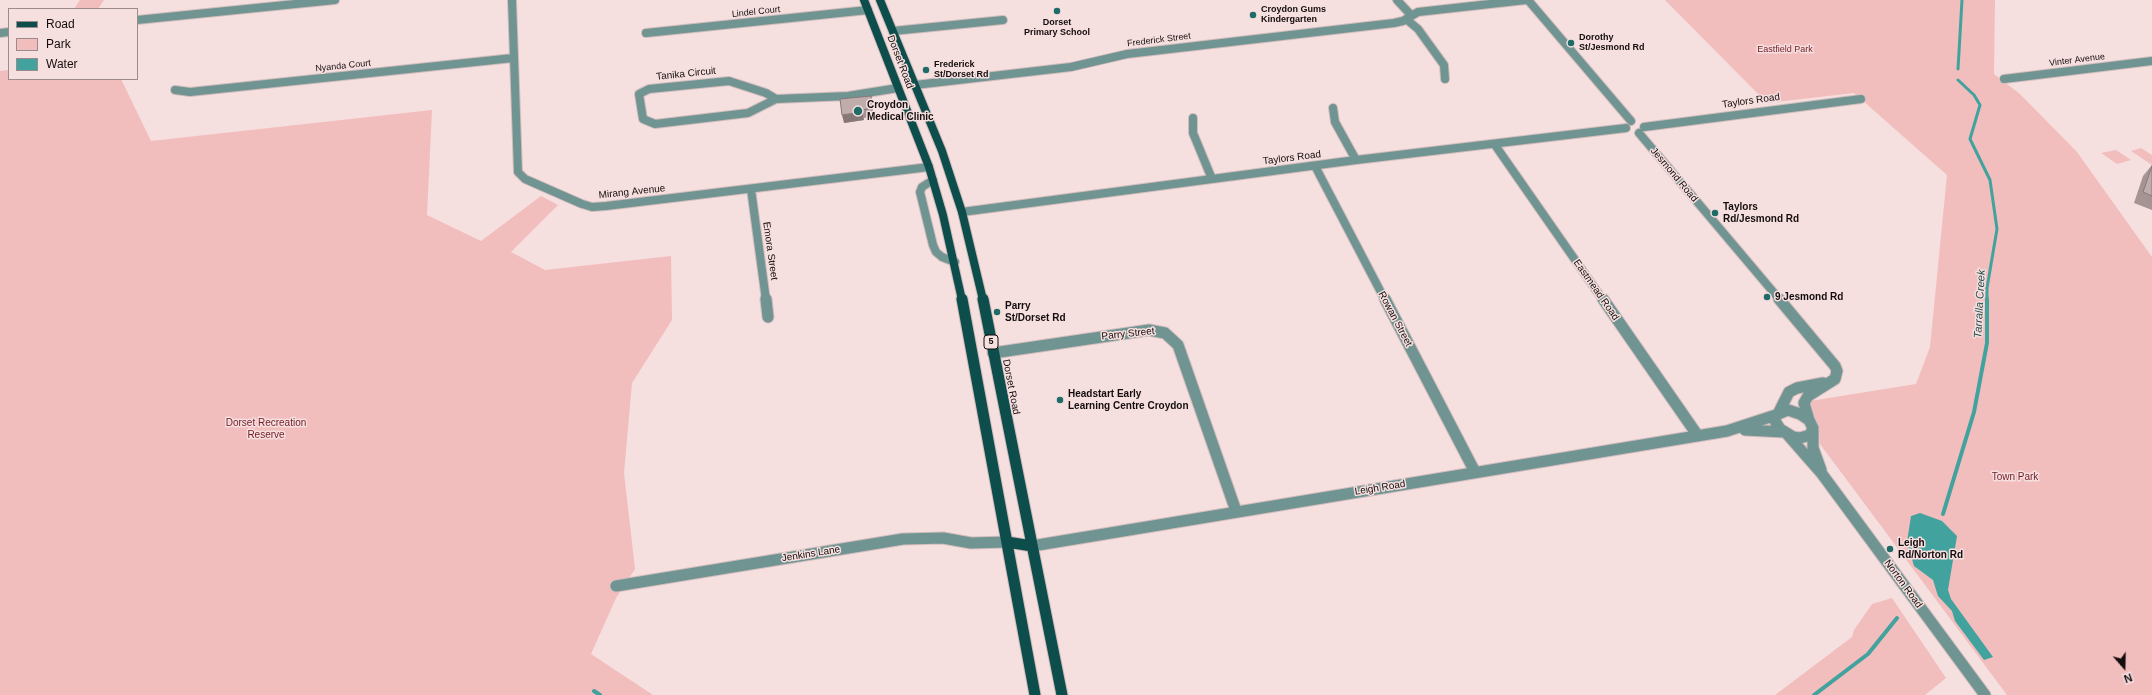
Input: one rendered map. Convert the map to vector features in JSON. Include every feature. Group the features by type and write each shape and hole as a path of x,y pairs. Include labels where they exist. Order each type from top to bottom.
{"main road":[{"name":"Dorset Road","path":"864,0 929,167 955,262 1035,695"},
{"name":"Dorset Road","path":"880,0 942,151 962,212 977,271 1062,695"},
{"path":"898,88 915,85"},
{"path":"943,215 962,212"},
{"path":"1007,542 1032,546"}],"street":[{"path":"138,20 335,0"},
{"name":"Mirang Avenue","path":"512,0 516,168 520,176 525,179 592,207 929,167"},
{"path":"1397,0 1444,65 1444,79"},
{"path":"1527,0 1629,125 1641,130"},
{"name":"Frederick Street","path":"915,85 1070,67 1127,54 1394,23 1418,12 1527,0"},
{"name":"Lindel Court","path":"646,33 868,10"},
{"path":"893,31 1003,20"},
{"name":"Nyanda Court","path":"175,90 190,92 513,58"},
{"name":"Vinter Avenue","path":"2004,79 2152,61"},
{"name":"Tanika Circuit","path":"776,99 766,93 729,81 649,89 639,94 643,119 647,122 655,124 748,113 776,99 848,96 876,93 898,88"},
{"name":"Taylors Road","path":"1641,130 1861,99"},
{"path":"1333,108 1334,122 1356,160"},
{"path":"1193,118 1194,133 1212,179"},
{"name":"Taylors Road","path":"962,212 1356,160 1495,144 1629,125"},
{"name":"Jesmond Road","path":"1641,130 1829,358 1837,371 1835,379 1808,396 1804,403 1809,420"},
{"name":"Eastmead Road","path":"1495,144 1698,436"},
{"name":"Rowan Street","path":"1315,166 1475,472"},
{"path":"933,180 922,187 920,192 933,246 936,252 942,257 955,262"},
{"name":"Emora Street","path":"751,189 768,317"},
{"name":"Parry Street","path":"993,352 1149,330 1165,333 1178,345 1236,511"},
{"path":"1777,413 1789,392 1798,388 1828,382"},
{"path":"1777,413 1794,411 1809,420"},
{"name":"Leigh Road","path":"1032,546 1236,511 1727,431 1756,423 1777,413"},
{"name":"Norton Road","path":"1777,413 1775,422 1822,474 1985,695"},
{"name":"Norton Road","path":"1809,420 1812,431 1813,448 1822,474"},
{"name":"Leigh Road","path":"1727,431 1762,430 1785,433 1800,438 1810,435 1812,431"},
{"name":"Jenkins Lane","path":"616,586 903,539 943,538 971,543 1007,542"}],"green space":[{"path":"80,0 104,0 99,8 75,8"},
{"name":"Town Park","path":"1665,0 1995,0 1994,74 2020,94 2077,152 2152,257 2152,695 2007,695 1820,444 1819,428 1812,413 1810,401 1916,384 1930,347 1947,175 1854,93 1767,103"},
{"name":"Dorset Recreation Reserve","path":"8,70 8,80 121,80 151,141 432,110 427,215 481,241 541,196 558,205 511,252 545,270 671,256 672,320 632,383 624,473 635,569 616,598 591,654 653,695 0,695 0,71"},
{"path":"2141,148 2152,155 2152,165 2131,151"},
{"path":"2116,150 2131,160 2117,164 2101,153"},
{"path":"1892,598 1946,678 1925,695 1775,695 1852,637 1854,630 1872,604"}],"water":[{"path":"1920,513 1942,521 1957,536 1948,590 1951,599 1993,657 1984,660 1955,621 1952,611 1938,596 1933,580 1914,566 1907,542 1911,516"}],"building":[{"path":"871,96 872,108 862,110 862,112 842,115 840,99"},
{"path":"2152,166 2152,196 2143,192"}],"waterway":[{"name":"Tarralla Creek","path":"1958,69 1962,0"},
{"name":"Tarralla Creek","path":"1943,514 1974,412 1987,343 1987,288 1997,229 1990,180 1970,139 1980,105 1974,95 1958,80"},
{"name":"Tarralla Creek","path":"1814,695 1868,654 1897,618"},
{"name":"Tarralla Creek","path":"594,691 600,695"}],"place":[{"name":"Dorset Primary School","path":"1057,11"},
{"name":"Croydon Gums Kindergarten","path":"1253,15"},
{"name":"Dorothy St/Jesmond Rd","path":"1571,43"},
{"name":"Frederick St/Dorset Rd","path":"926,70"},
{"name":"Croydon Medical Clinic","path":"858,111"},
{"name":"Taylors Rd/Jesmond Rd","path":"1715,213"},
{"name":"9 Jesmond Rd","path":"1767,297"},
{"name":"Parry St/Dorset Rd","path":"997,312"},
{"name":"Headstart Early Learning Centre Croydon","path":"1060,400"},
{"name":"Leigh Rd/Norton Rd","path":"1890,549"}],"park label":[{"name":"Eastfield Park","path":"1785,50"}]}
